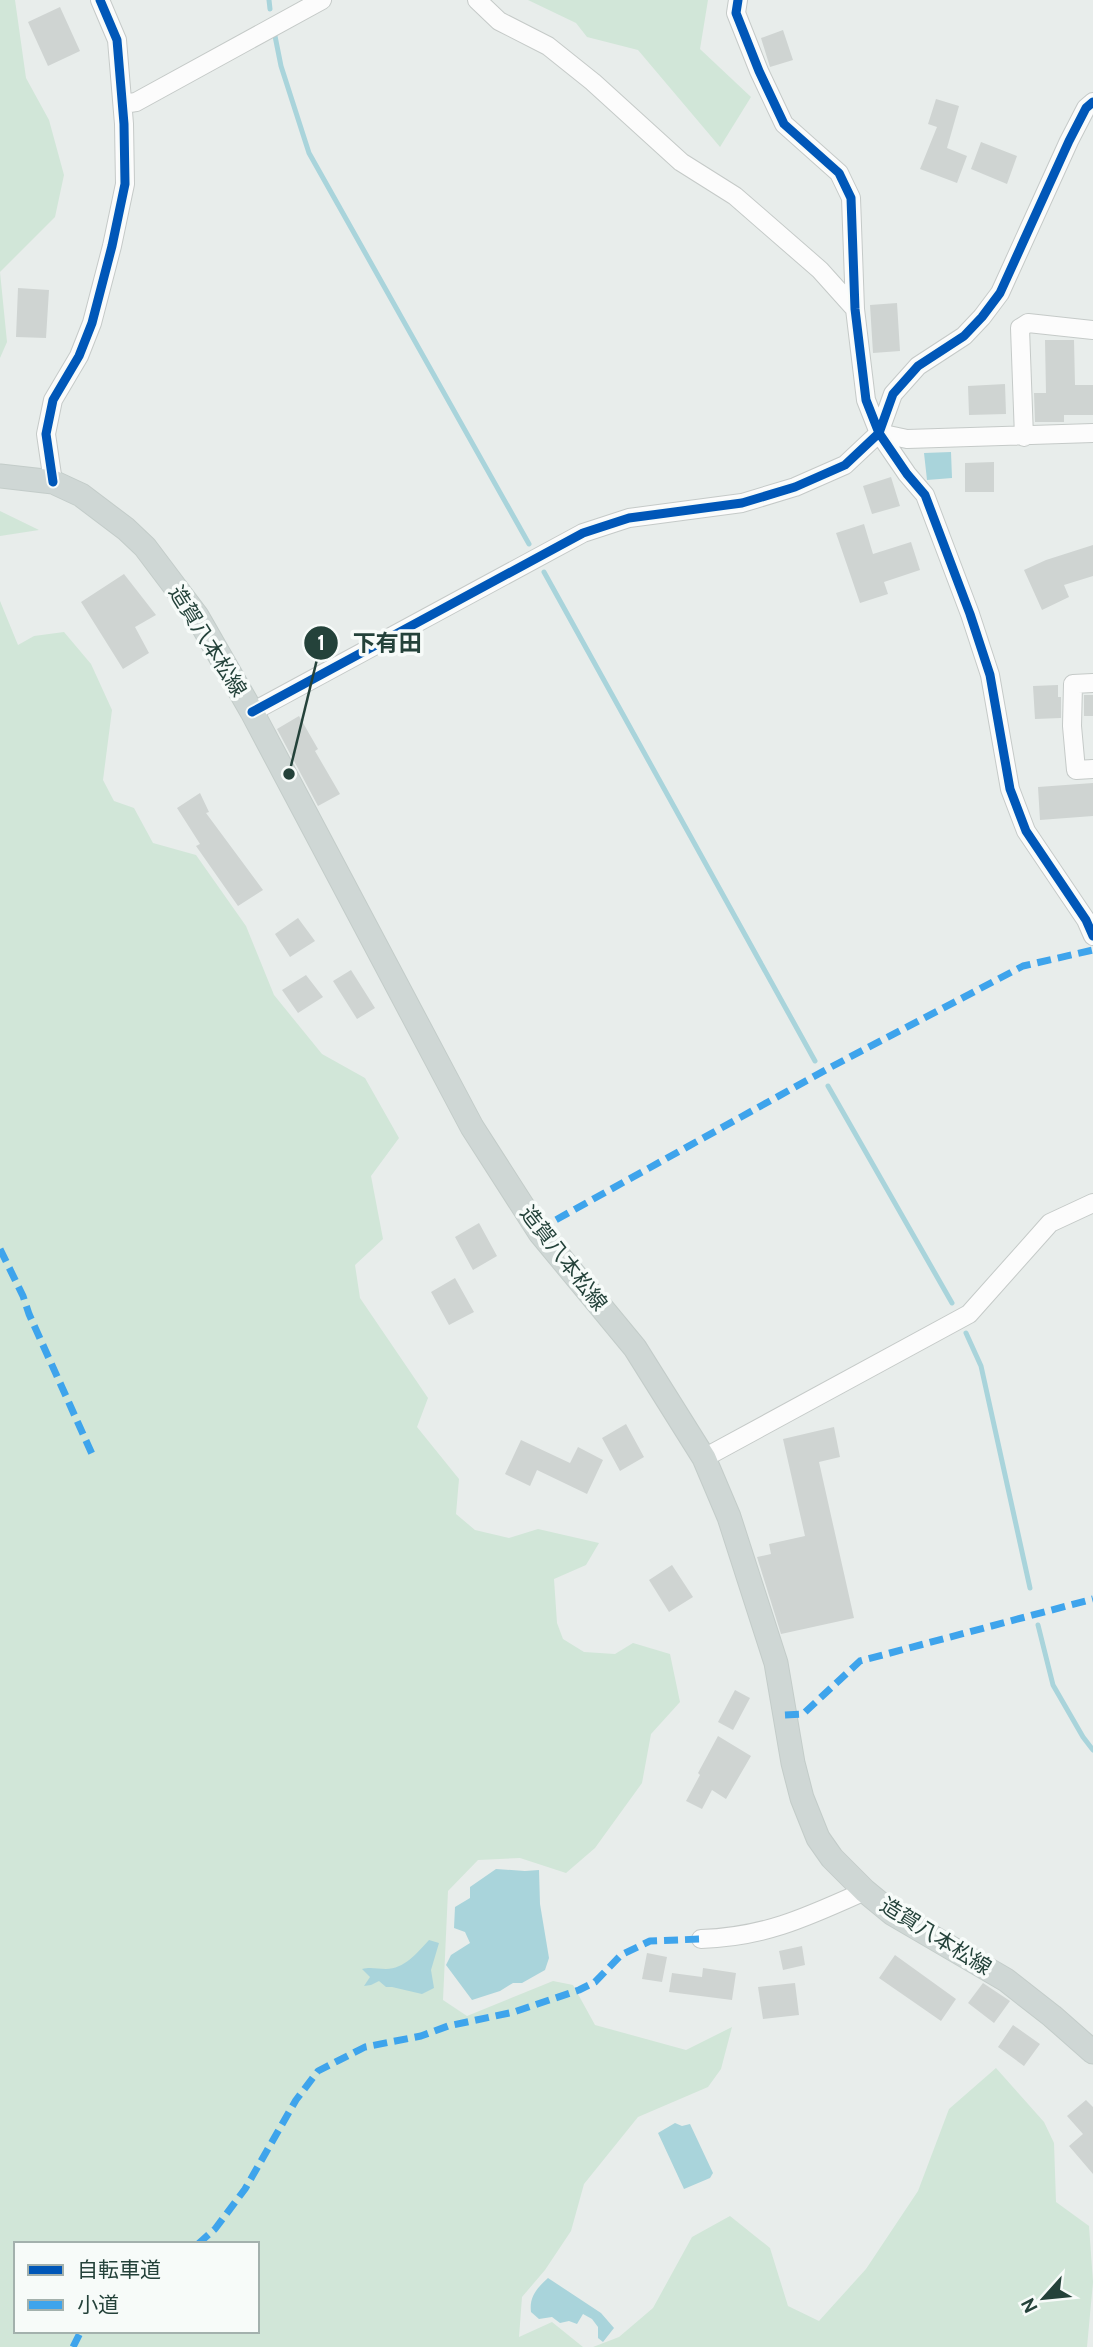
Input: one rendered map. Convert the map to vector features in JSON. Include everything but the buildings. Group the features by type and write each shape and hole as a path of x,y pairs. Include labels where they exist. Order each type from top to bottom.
{"main road":[{"name":"造賀八本松線","path":"0,476 53,482 81,495 145,547 197,617 251,712 472,1127 540,1233 635,1348 704,1458 729,1517 776,1663 793,1763 802,1798 818,1838 832,1858 893,1914 1006,1980 1093,2052"}],"street":[{"path":"53,482 46,434 53,400 79,356 92,323 113,246 125,184 123,104 117,40 100,0"},
{"path":"123,104 136,102 322,0"},
{"path":"477,0 499,21 548,46 593,82 681,162 735,196 820,270 855,309"},
{"path":"738,0 736,13 784,124 839,173 851,198 855,309 866,400 878,433 925,495 970,614 989,675 1010,789 1026,831 1086,920 1093,936"},
{"path":"251,712 583,533 629,518 742,503 795,487 845,465 878,433 893,394 918,366 964,335 1000,293 1069,141 1086,108 1093,102"},
{"path":"1024,437 1020,328 1028,323 1093,330"},
{"path":"878,433 907,439 1093,433"},
{"path":"1093,683 1073,684 1072,726 1076,770 1093,769"},
{"path":"704,1458 969,1314 1028,1251 1050,1223 1092,1207"},
{"path":"701,1940 733,1938 783,1927 865,1891"}],"green space":[{"path":"0,0 15,0 26,78 49,120 64,175 55,217 0,272"},
{"path":"528,0 708,0 700,49 751,97 720,147 638,50 587,37 576,23"},
{"path":"0,272 7,342 0,358"},
{"path":"0,511 39,530 0,536"},
{"path":"0,601 18,645 34,636 64,632 91,664 112,710 103,780 114,801 134,808 153,843 196,855 246,926 274,995 322,1054 365,1078 399,1138 371,1176 383,1239 355,1265 360,1298 428,1398 417,1427 459,1479 456,1514 475,1530 509,1538 538,1529 599,1543 586,1565 554,1579 557,1623 563,1639 584,1652 615,1654 633,1643 670,1654 680,1702 651,1734 642,1783 595,1848 566,1873 520,1858 478,1860 448,1891 443,2000 467,2016 553,1981 573,1985 595,2025 686,2050 732,2027 721,2069 708,2087 638,2117 584,2184 571,2231 545,2270 522,2297 519,2337 552,2322 583,2347 0,2347"},
{"path":"996,2068 1044,2122 1054,2143 1056,2202 1089,2226 1093,2282 1087,2347 593,2347 619,2337 653,2308 692,2237 730,2216 770,2248 788,2306 819,2321 866,2269 918,2191 949,2109"}],"water":[{"path":"951,452 952,478 927,480 924,453"},
{"path":"496,1869 539,1870 540,1904 549,1958 545,1970 522,1983 513,1983 500,1991 472,2000 446,1965 451,1955 470,1943 465,1932 454,1928 455,1907 470,1898 470,1887"},
{"path":"429,1940 439,1943 431,1970 434,1988 422,1994 386,1987 379,1981 364,1986 370,1977 362,1969 399,1966"},
{"path":"675,2123 682,2126 690,2124 713,2173 710,2178 684,2189 658,2133"},
{"path":"548,2278 601,2313 614,2328 603,2342 598,2338 598,2327 592,2319 583,2314 577,2324 569,2321 560,2323 552,2317 539,2319 531,2312 535,2293"}],"waterway":[{"path":"269,0 270,9"},
{"path":"275,36 281,66 309,153 529,544"},
{"path":"544,572 815,1061"},
{"path":"828,1086 952,1303"},
{"path":"966,1333 981,1366 1030,1588"},
{"path":"1038,1625 1053,1685 1093,1750"}],"marked path":[{"path":"540,1233 552,1222 831,1067 1023,966 1093,950"},
{"path":"0,1249 92,1454"},
{"path":"785,1715 803,1714 860,1661 1093,1599"},
{"path":"200,2242 215,2229 245,2189 296,2100 318,2071 365,2047 514,2012 579,1990 595,1982 621,1955 650,1941 701,1939"},
{"path":"73,2347 80,2333"}],"cycle path":[{"path":"53,482 46,434 53,400 79,356 92,323 125,184 124,124 117,40 100,0"},
{"path":"738,0 736,13 784,124 839,173 851,198 855,309 866,400 879,433 925,495 970,614 990,675 1010,789 1026,831 1086,920 1093,936"},
{"path":"252,712 583,533 629,518 742,503 795,487 845,465 879,433 893,394 918,366 964,336 1000,293 1069,141 1086,108 1093,102"}],"place":[{"name":"下有田","path":"289,774"}]}
